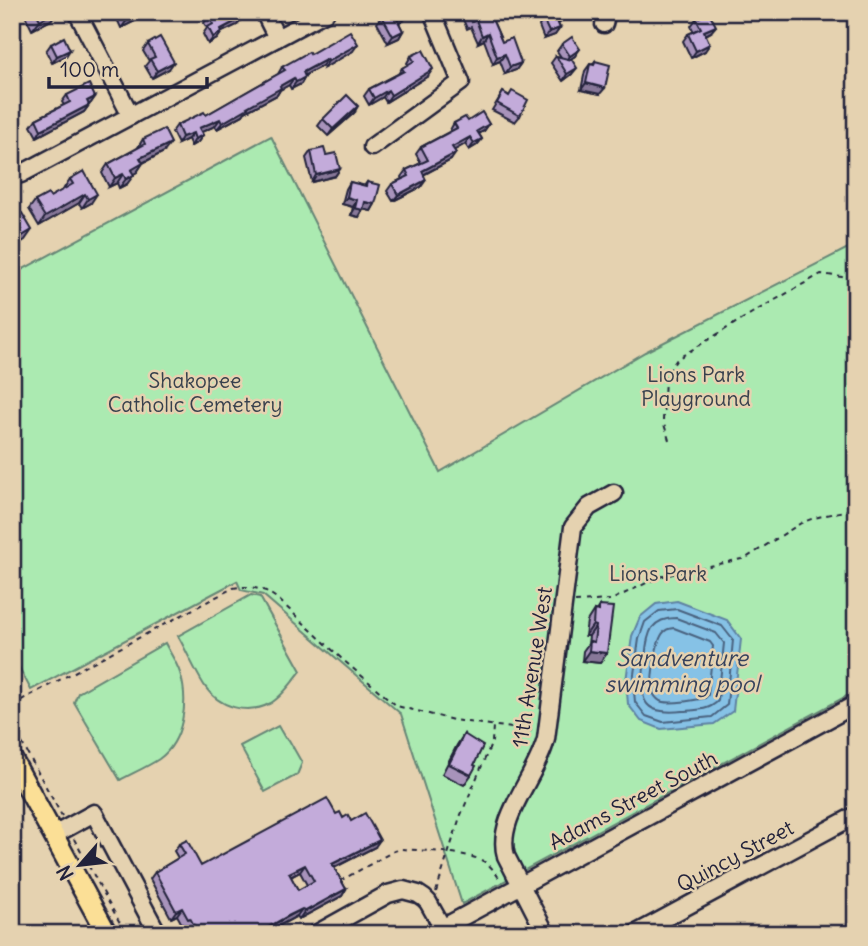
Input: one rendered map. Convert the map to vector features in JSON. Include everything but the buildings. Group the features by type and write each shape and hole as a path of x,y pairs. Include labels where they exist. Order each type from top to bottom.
{"main road":[{"path":"12,759 107,934"}],"street":[{"path":"77,12 131,116"},
{"path":"264,12 276,37"},
{"path":"12,176 21,174 326,12"},
{"path":"372,147 461,82 432,12"},
{"name":"11th Avenue West","path":"546,934 514,888 503,836 546,740 573,527 589,507 614,494"},
{"name":"Adams Street South","path":"436,931 856,704"},
{"path":"54,835 94,813 158,934"},
{"name":"Quincy Street","path":"635,934 856,815"},
{"path":"316,934 388,894 403,890 418,894 428,902 436,931"}],"path":[{"path":"669,440 663,421 665,377 677,359 821,274 842,277 856,286"},
{"path":"564,601 611,600 659,577 746,558 801,523 856,508"},
{"path":"12,705 233,589 251,587 266,591 278,599 397,706 453,720 538,731"},
{"path":"434,898 469,792 492,742 493,725"},
{"path":"338,882 397,850 468,855 484,861 514,888"}],"green space":[{"path":"271,136 440,472 645,352 856,244 856,691 462,904 401,714 263,595 241,590 237,581 31,690 12,654 12,275"},
{"path":"251,595 260,597 301,671 271,703 243,709 225,704 210,693 178,636"},
{"path":"165,643 183,684 184,708 179,731 174,742 159,759 120,780 74,702 78,693"},
{"path":"278,726 302,763 297,775 265,792 240,746"}],"water":[{"name":"Sandventure swimming pool","path":"677,601 727,620 741,639 733,711 714,724 661,729 641,721 628,704 626,681 632,636 640,617 656,604"}],"park label":[{"name":"Lions Park Playground","path":"696,386"},
{"name":"Shakopee Catholic Cemetery","path":"195,392"},
{"name":"Lions Park","path":"658,573"}]}
